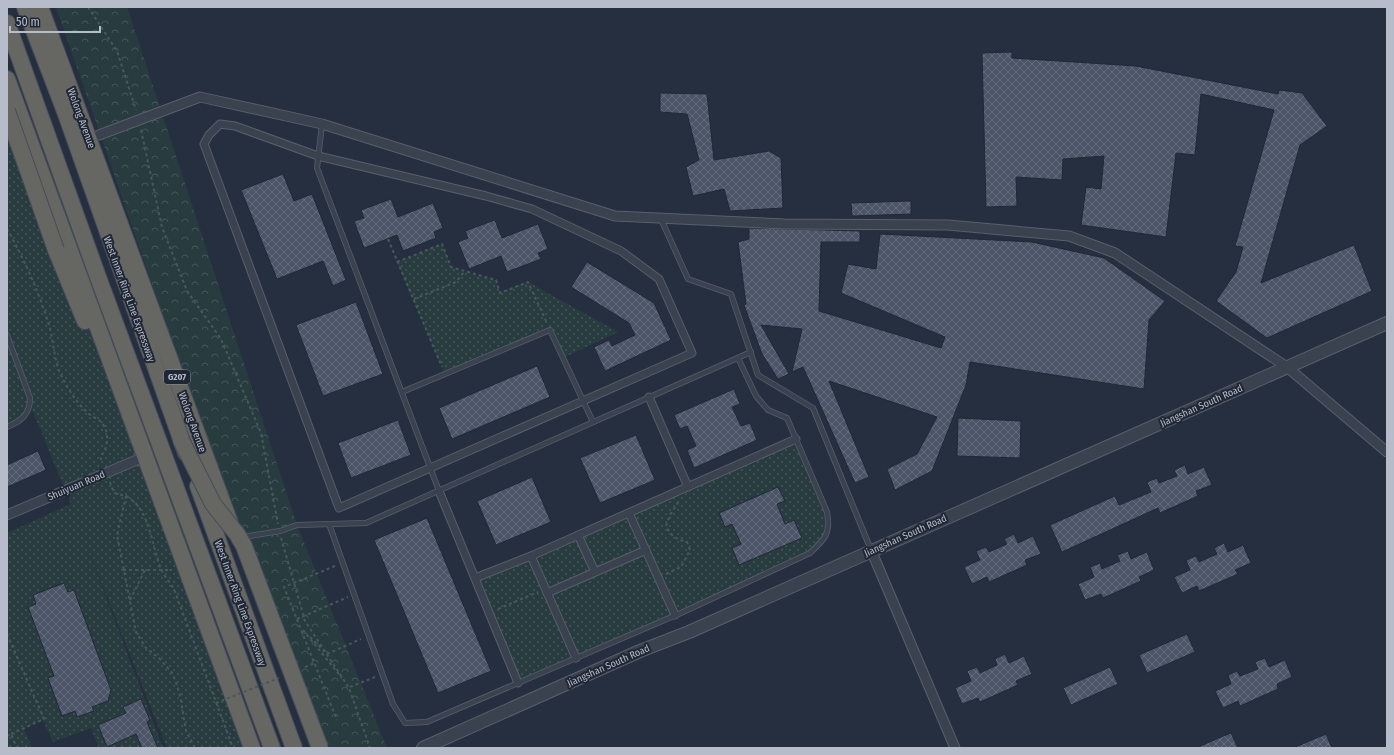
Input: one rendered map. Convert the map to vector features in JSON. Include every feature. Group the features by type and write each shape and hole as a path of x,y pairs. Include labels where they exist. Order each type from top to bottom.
{"highway":[{"name":"West Inner Ring Line Expressway","path":"25,7 66,114 181,440 294,748"},
{"name":"Wolong Avenue","path":"40,7 312,748"},
{"path":"51,7 99,135 146,294"},
{"name":"West Inner Ring Line Expressway","path":"7,22 98,277 272,748"},
{"path":"7,79 11,117 56,250 75,298 137,432"},
{"path":"11,117 137,432 252,748"},
{"path":"181,440 213,504 237,534 244,546 320,748"},
{"path":"250,687 264,748"}],"street":[{"path":"99,135 200,97 322,124 615,216 784,224 948,225 1069,236 1114,253 1287,367 1387,452"},
{"path":"220,124 236,126 318,156 486,196 532,209 621,251 659,279 692,353 431,470 340,508 204,144 209,135 220,124"},
{"name":"Jiangshan South Road","path":"423,748 1387,323"},
{"path":"649,397 688,487"},
{"path":"475,578 531,556 796,439"},
{"name":"Shuiyuan Road","path":"7,515 146,456"},
{"path":"439,491 518,683"},
{"path":"629,513 675,615"},
{"path":"578,535 595,572"},
{"path":"546,591 646,550"},
{"path":"871,550 955,748"},
{"path":"531,556 576,658"}],"lane":[{"path":"322,124 317,168 439,491"},
{"path":"661,218 688,279 731,294 758,375 813,408 871,550"},
{"path":"402,392 550,330 593,422"},
{"path":"7,335 30,398 30,407 25,417 7,427"},
{"path":"235,538 280,531 297,525 366,523 751,352"},
{"path":"329,524 393,704 405,723 427,722 675,615 810,553 825,538 829,525 827,512 787,418 768,410 756,396 738,358"}],"path":[{"path":"88,7 117,51 139,121 162,227 187,291 221,339 261,433 280,531 305,621 349,688 370,748"},
{"path":"7,229 44,310 55,346 57,363 62,378 73,396 88,413 101,422 108,436 106,451 100,456 114,493 126,496 136,501 142,513 162,570 174,589 233,748"},
{"path":"388,239 445,374"},
{"path":"398,262 442,244 451,267 496,280 500,293 528,282 550,330"},
{"path":"414,299 456,282 464,272"},
{"path":"657,575 672,572 681,567 690,550 687,542 670,535 666,526 670,514 688,487"},
{"path":"126,496 117,535 136,632 146,648 159,658 172,674 180,695 186,731 195,748"},
{"path":"337,720 284,587 343,562"},
{"path":"123,570 187,571"},
{"path":"129,601 145,570"},
{"path":"489,612 546,591"},
{"path":"297,619 354,594"},
{"path":"301,628 327,654"},
{"path":"301,628 349,688"},
{"path":"7,634 44,720 7,736"},
{"path":"327,654 369,636"},
{"path":"301,669 315,663"},
{"path":"349,688 382,674"},
{"path":"216,703 280,678"},
{"path":"11,734 17,748"}],"green space":[{"path":"56,7 127,7 297,525 387,748 313,748"},
{"path":"20,117 252,748 167,748 86,544 163,748 99,748 91,728 53,742 43,720 24,728 32,748 7,748 7,533 71,504 31,407 25,417 7,427 7,123"},
{"path":"442,244 451,267 496,280 500,292 528,282 618,332 563,358 550,330 445,374 397,262"},
{"path":"796,439 827,512 825,538 810,553 675,615 518,683 475,578"}],"building":[{"path":"1012,52 1012,58 1136,66 1278,94 1279,90 1302,93 1327,126 1300,145 1261,283 1354,245 1372,291 1267,338 1216,301 1236,272 1243,247 1235,246 1274,110 1201,94 1195,155 1176,153 1166,237 1081,225 1086,187 1101,189 1104,156 1063,159 1062,180 1016,177 1017,206 986,207 982,53"},
{"path":"660,93 707,94 714,160 769,151 781,158 783,208 730,211 724,189 693,196 686,167 699,160 687,114 660,112"},
{"path":"283,174 294,201 312,194 346,280 333,286 323,261 277,279 241,190"},
{"path":"391,199 398,217 433,203 443,228 434,232 436,238 403,251 397,235 364,248 354,221 364,218 361,210"},
{"path":"911,201 911,214 852,216 851,203"},
{"path":"495,220 502,238 538,224 548,249 538,253 541,259 507,272 501,256 469,269 458,242 468,238 465,231"},
{"path":"749,228 860,231 860,242 821,242 819,311 941,348 945,337 841,293 848,264 876,269 880,234 1032,242 1104,258 1165,301 1149,320 1144,389 970,362 966,385 932,471 895,490 887,469 917,454 937,417 829,381 869,477 855,483 803,367 792,372 802,329 761,325 789,374 778,379 762,354 744,305 746,304 738,242 749,239"},
{"path":"587,262 654,303 671,340 605,371 594,347 609,340 612,346 635,335 629,323 571,287"},
{"path":"356,302 383,374 323,396 296,325"},
{"path":"537,366 550,397 452,439 439,408"},
{"path":"734,389 740,404 732,407 741,426 750,423 757,440 694,468 687,450 696,446 687,426 680,429 674,415"},
{"path":"958,418 1021,421 1020,458 957,456"},
{"path":"398,420 411,455 351,478 338,443"},
{"path":"636,435 655,480 600,503 580,458"},
{"path":"38,451 46,470 7,487 7,465"},
{"path":"1185,465 1188,474 1204,467 1212,485 1196,491 1198,496 1160,513 1158,508 1062,552 1050,525 1115,496 1119,505 1151,492 1147,482 1157,478 1159,483 1177,476 1174,470"},
{"path":"532,477 551,522 496,545 477,501"},
{"path":"778,487 785,501 777,504 785,524 794,520 802,538 739,565 732,548 741,544 732,524 725,527 719,513"},
{"path":"427,518 491,671 438,693 374,540"},
{"path":"1014,534 1018,543 1033,536 1041,554 1025,560 1027,565 989,582 987,577 972,584 964,567 980,560 976,551 986,547 989,552 1007,544 1004,539"},
{"path":"1224,543 1228,552 1243,545 1251,563 1235,570 1238,574 1199,591 1197,586 1182,593 1174,577 1190,570 1186,560 1196,556 1199,562 1217,554 1214,548"},
{"path":"1128,551 1131,559 1147,552 1154,570 1139,577 1141,581 1103,598 1101,594 1085,600 1078,584 1094,577 1090,567 1100,563 1102,569 1120,561 1117,555"},
{"path":"64,583 68,592 74,590 111,690 108,701 92,707 94,711 77,717 75,711 62,716 48,678 54,676 28,607 36,604 33,595"},
{"path":"1187,634 1195,652 1147,673 1139,655"},
{"path":"1005,654 1009,663 1024,656 1032,674 1016,681 1018,685 980,702 978,698 962,704 955,688 971,681 967,671 977,667 980,673 997,665 995,659"},
{"path":"1265,658 1269,667 1285,660 1292,677 1277,684 1278,689 1240,706 1238,701 1223,708 1215,691 1231,684 1228,675 1237,671 1240,676 1258,669 1255,662"},
{"path":"1110,667 1118,684 1071,705 1063,688"},
{"path":"141,699 150,720 147,722 158,748 142,748 136,734 107,747 98,725 126,713 123,707"},
{"path":"1231,733 1238,748 1196,748 1221,737"},
{"path":"1326,734 1332,748 1293,748"}]}
